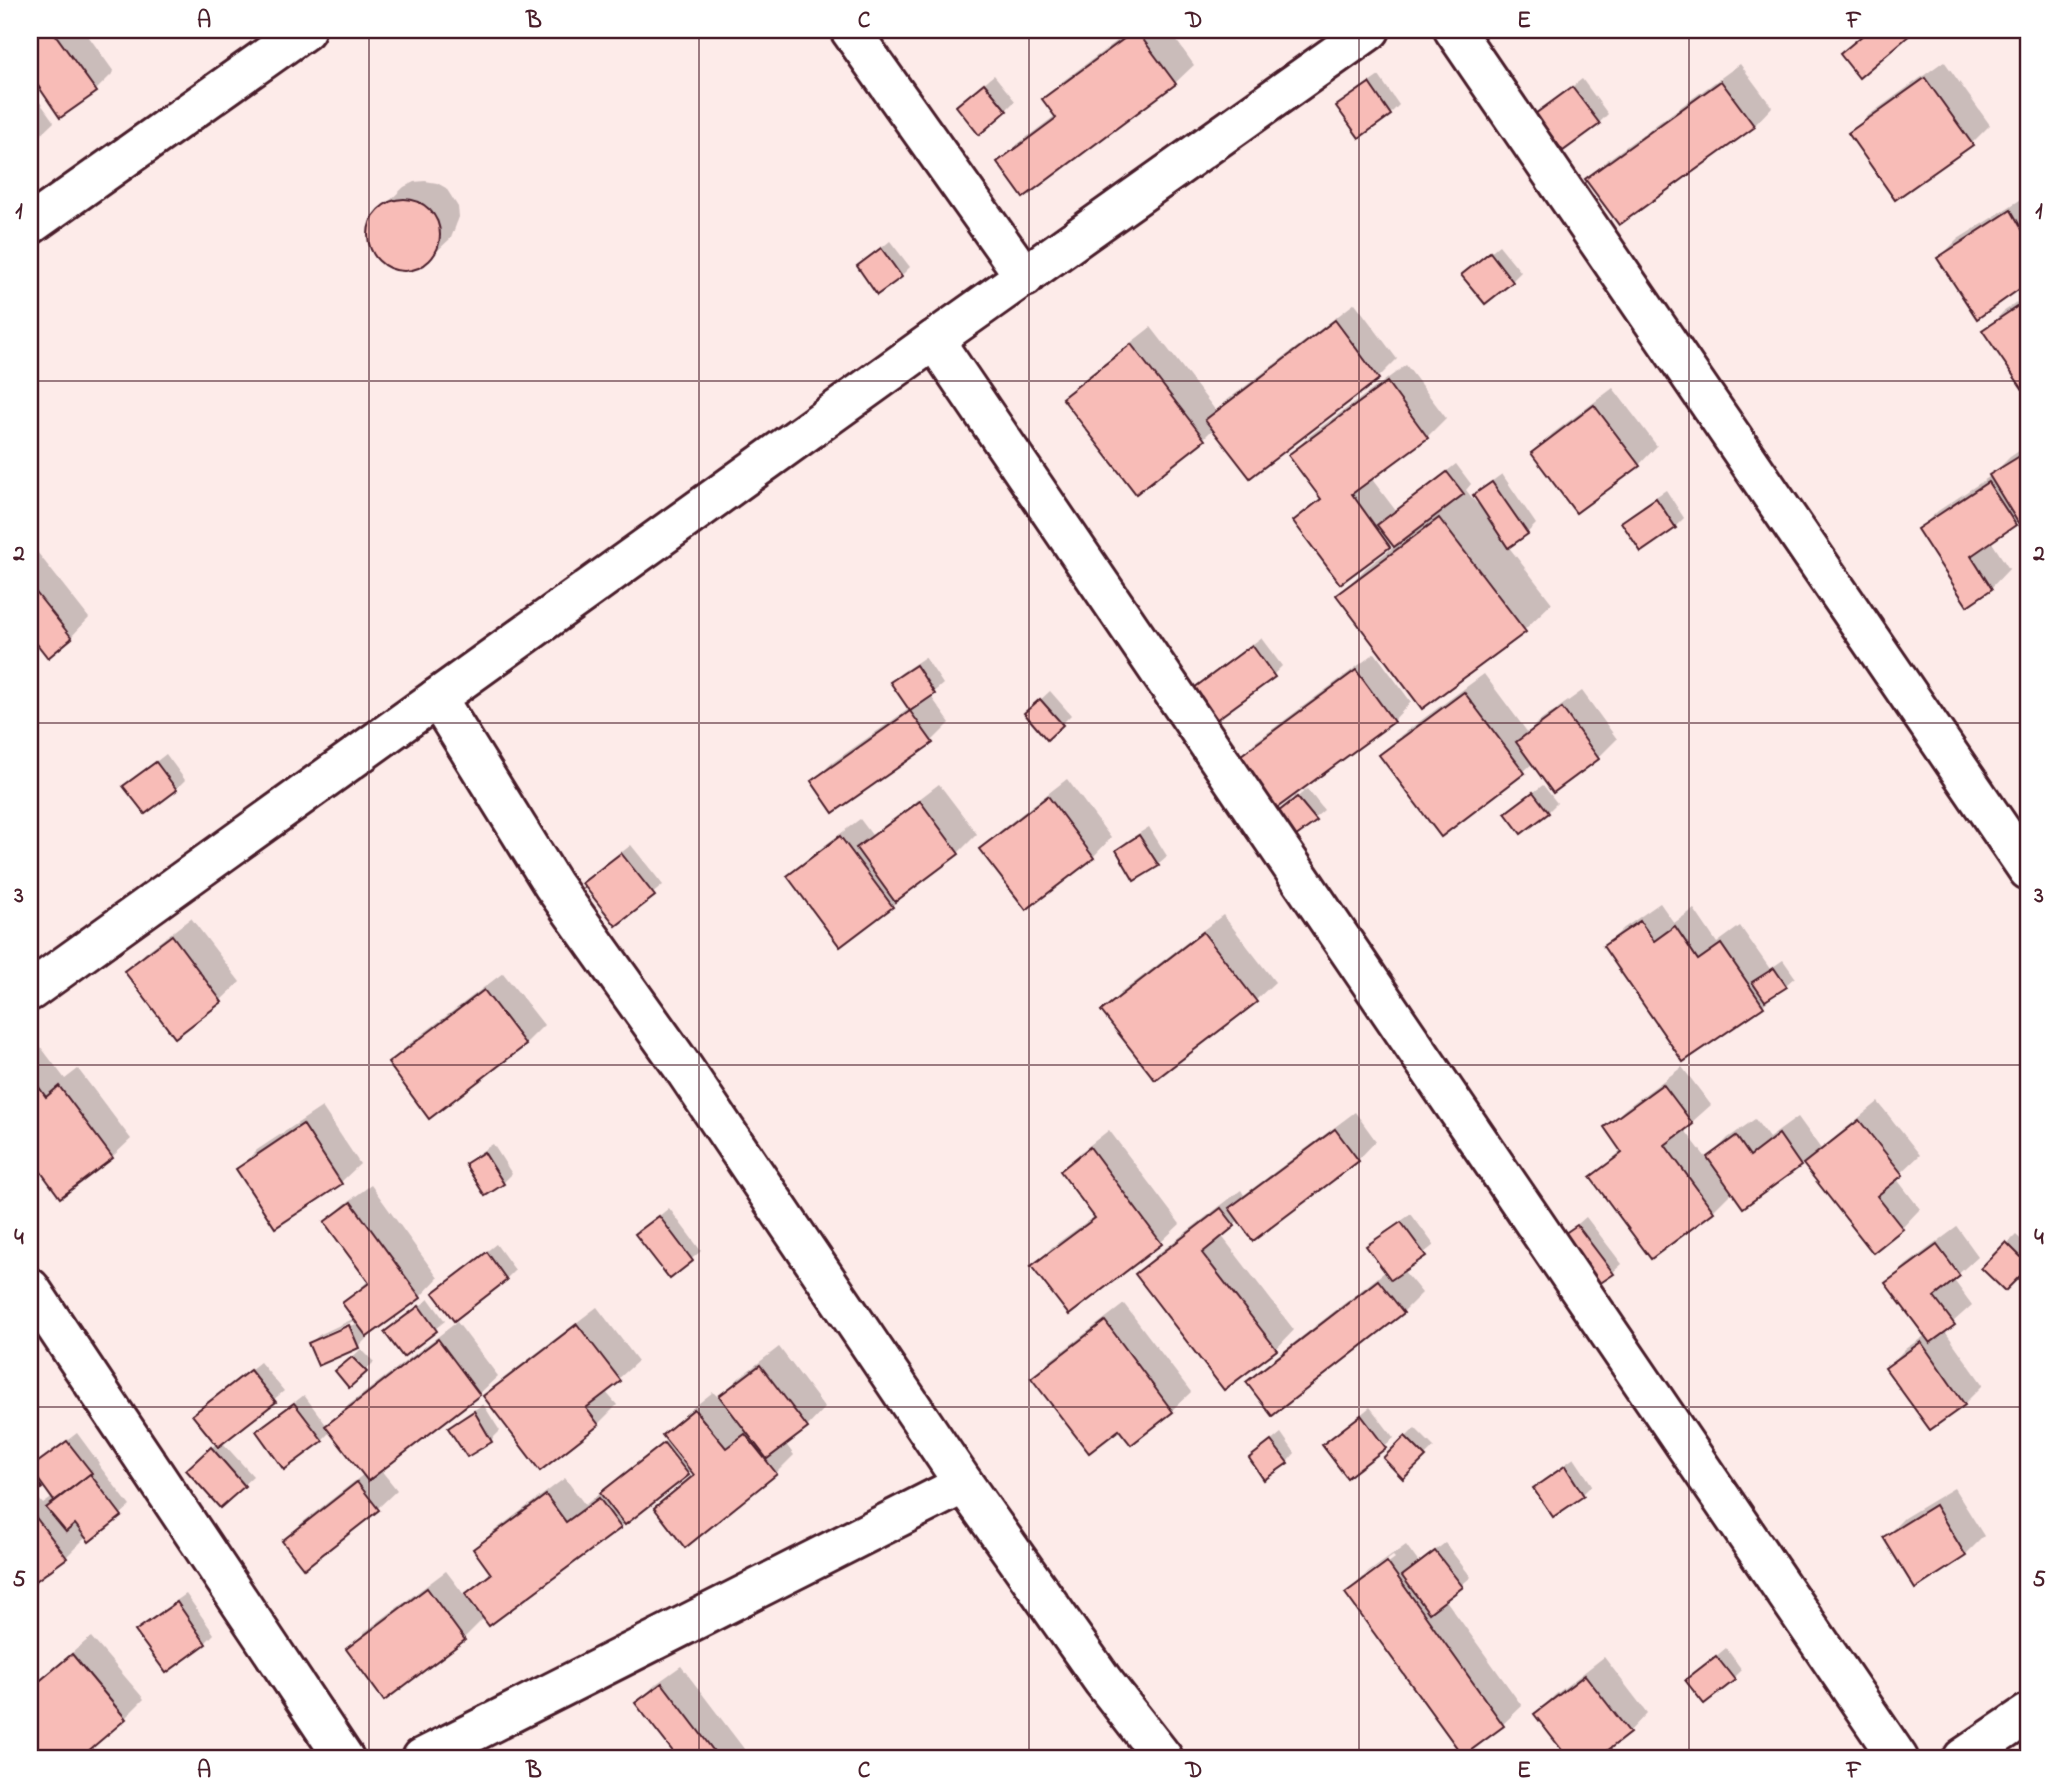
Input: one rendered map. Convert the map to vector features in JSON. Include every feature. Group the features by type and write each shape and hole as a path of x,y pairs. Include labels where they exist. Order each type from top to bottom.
{"street":[{"path":"30,225 305,30"},
{"path":"850,30 1025,277"},
{"path":"30,990 1370,30"},
{"path":"1454,30 2028,870"},
{"path":"934,340 1898,1758"},
{"path":"437,698 553,885 684,1069 964,1484 1103,1681 1163,1758"},
{"path":"30,1288 344,1758"},
{"path":"422,1758 964,1484"},
{"path":"1963,1758 2028,1714"}],"building":[{"path":"30,30 52,30 97,92 60,118 30,74"},
{"path":"1136,30 1176,84 1023,198 997,162 1056,118 1042,99"},
{"path":"1869,30 1907,30 1911,34 1859,78 1840,54"},
{"path":"1925,78 1973,145 1895,200 1848,133"},
{"path":"1721,81 1755,127 1619,225 1585,179"},
{"path":"984,83 1007,111 979,135 956,106"},
{"path":"1369,83 1391,115 1359,138 1336,106"},
{"path":"1572,87 1600,124 1563,151 1535,114"},
{"path":"30,132 37,142 30,147"},
{"path":"404,199 418,202 430,209 437,221 440,235 437,249 430,261 418,268 404,271 390,268 378,261 371,249 368,235 371,221 378,209 390,202"},
{"path":"2011,210 2028,240 2028,283 1977,319 1937,258"},
{"path":"881,248 902,277 877,295 857,266"},
{"path":"1490,252 1513,282 1485,304 1461,275"},
{"path":"2028,301 2028,397 1982,330"},
{"path":"1335,320 1379,379 1250,478 1205,420"},
{"path":"1131,344 1205,440 1136,494 1062,398"},
{"path":"1387,382 1428,438 1352,494 1390,547 1340,584 1293,521 1321,499 1288,455"},
{"path":"1594,405 1640,466 1576,513 1531,453"},
{"path":"2028,451 2028,539 1989,475"},
{"path":"1447,472 1464,494 1394,547 1377,525"},
{"path":"1492,482 1528,534 1508,548 1473,495"},
{"path":"1988,482 2016,525 1971,556 1992,589 1967,606 1917,529"},
{"path":"1656,498 1676,528 1641,552 1621,522"},
{"path":"1439,518 1526,632 1422,709 1336,595"},
{"path":"30,585 72,638 48,658 30,635"},
{"path":"1252,645 1275,677 1213,722 1190,691"},
{"path":"916,665 935,694 910,711 890,682"},
{"path":"1356,670 1394,722 1270,813 1233,761"},
{"path":"1464,692 1525,773 1441,837 1379,755"},
{"path":"1040,699 1063,725 1047,740 1024,713"},
{"path":"1562,708 1599,759 1553,793 1516,742"},
{"path":"910,711 933,743 833,813 811,781"},
{"path":"156,762 177,790 145,814 123,786"},
{"path":"1533,792 1549,813 1521,834 1505,813"},
{"path":"1048,796 1094,858 1026,910 979,849"},
{"path":"1297,797 1317,821 1292,839 1273,816"},
{"path":"920,801 959,854 895,902 856,848"},
{"path":"1139,835 1159,866 1134,881 1116,850"},
{"path":"840,836 893,907 840,947 787,876"},
{"path":"621,853 655,896 616,926 582,883"},
{"path":"1640,921 1654,941 1675,926 1698,960 1721,944 1764,1007 1683,1062 1603,946"},
{"path":"1203,932 1257,1002 1155,1080 1101,1011"},
{"path":"172,935 222,1002 175,1038 124,971"},
{"path":"1774,968 1787,987 1765,1001 1752,982"},
{"path":"484,990 526,1045 429,1119 388,1063"},
{"path":"30,1075 46,1097 59,1086 113,1158 60,1198 30,1157"},
{"path":"1663,1084 1693,1124 1665,1145 1714,1212 1651,1259 1590,1177 1622,1153 1604,1127"},
{"path":"1859,1120 1903,1175 1877,1196 1903,1229 1873,1253 1803,1164"},
{"path":"303,1124 342,1184 275,1228 236,1169"},
{"path":"1335,1129 1359,1161 1253,1241 1229,1208"},
{"path":"1779,1134 1801,1166 1743,1208 1707,1157 1736,1136 1750,1156"},
{"path":"1090,1147 1162,1244 1069,1315 1031,1266 1095,1218 1060,1171"},
{"path":"484,1152 504,1184 485,1196 465,1164"},
{"path":"351,1202 421,1298 367,1337 342,1303 369,1283 324,1222"},
{"path":"1221,1208 1235,1226 1202,1253 1277,1350 1224,1390 1135,1274"},
{"path":"659,1216 693,1261 670,1279 635,1234"},
{"path":"1401,1222 1426,1256 1391,1280 1366,1246"},
{"path":"1577,1225 1614,1274 1599,1284 1561,1236"},
{"path":"2006,1242 2028,1264 2028,1268 2005,1291 1981,1268"},
{"path":"1937,1245 1960,1276 1934,1297 1955,1325 1930,1343 1885,1283"},
{"path":"487,1252 507,1280 454,1321 433,1293"},
{"path":"1378,1280 1404,1313 1272,1416 1246,1382"},
{"path":"419,1306 437,1331 403,1357 384,1332"},
{"path":"1105,1321 1173,1412 1131,1445 1119,1430 1089,1453 1031,1378"},
{"path":"577,1324 621,1381 586,1408 599,1425 540,1471 483,1396"},
{"path":"349,1325 359,1348 318,1366 308,1343"},
{"path":"438,1339 480,1395 368,1481 325,1426"},
{"path":"1921,1342 1965,1405 1930,1430 1885,1368"},
{"path":"352,1357 367,1372 349,1388 335,1371"},
{"path":"760,1365 808,1428 767,1459 719,1396"},
{"path":"250,1370 276,1402 218,1447 192,1415"},
{"path":"294,1403 323,1441 284,1470 256,1431"},
{"path":"694,1409 726,1448 745,1434 777,1474 685,1548 654,1508 694,1475 662,1435"},
{"path":"474,1411 492,1442 467,1457 448,1428"},
{"path":"1361,1415 1386,1448 1347,1478 1322,1445"},
{"path":"1405,1436 1426,1457 1403,1479 1383,1458"},
{"path":"67,1441 92,1473 54,1501 30,1468"},
{"path":"1271,1441 1288,1463 1264,1480 1249,1458"},
{"path":"664,1443 689,1475 625,1525 600,1493"},
{"path":"211,1447 245,1486 220,1508 186,1470"},
{"path":"1565,1466 1584,1496 1553,1517 1533,1488"},
{"path":"30,1473 42,1488 30,1498"},
{"path":"90,1474 122,1516 89,1542 75,1524 66,1532 46,1508"},
{"path":"357,1482 379,1510 304,1569 282,1541"},
{"path":"546,1495 566,1522 599,1498 621,1528 489,1626 465,1594 491,1574 473,1549"},
{"path":"1935,1505 1966,1556 1915,1589 1883,1537"},
{"path":"34,1515 67,1558 33,1583 30,1578 30,1518"},
{"path":"1435,1551 1463,1587 1429,1613 1402,1576"},
{"path":"1387,1562 1504,1726 1463,1756 1345,1593"},
{"path":"427,1588 465,1640 384,1701 346,1649"},
{"path":"177,1602 206,1644 166,1673 135,1631"},
{"path":"72,1654 126,1719 80,1758 30,1758 30,1689"},
{"path":"1716,1656 1735,1680 1704,1704 1685,1680"},
{"path":"1585,1675 1630,1733 1598,1758 1568,1758 1534,1714"},
{"path":"662,1683 719,1758 678,1758 635,1703"}]}
